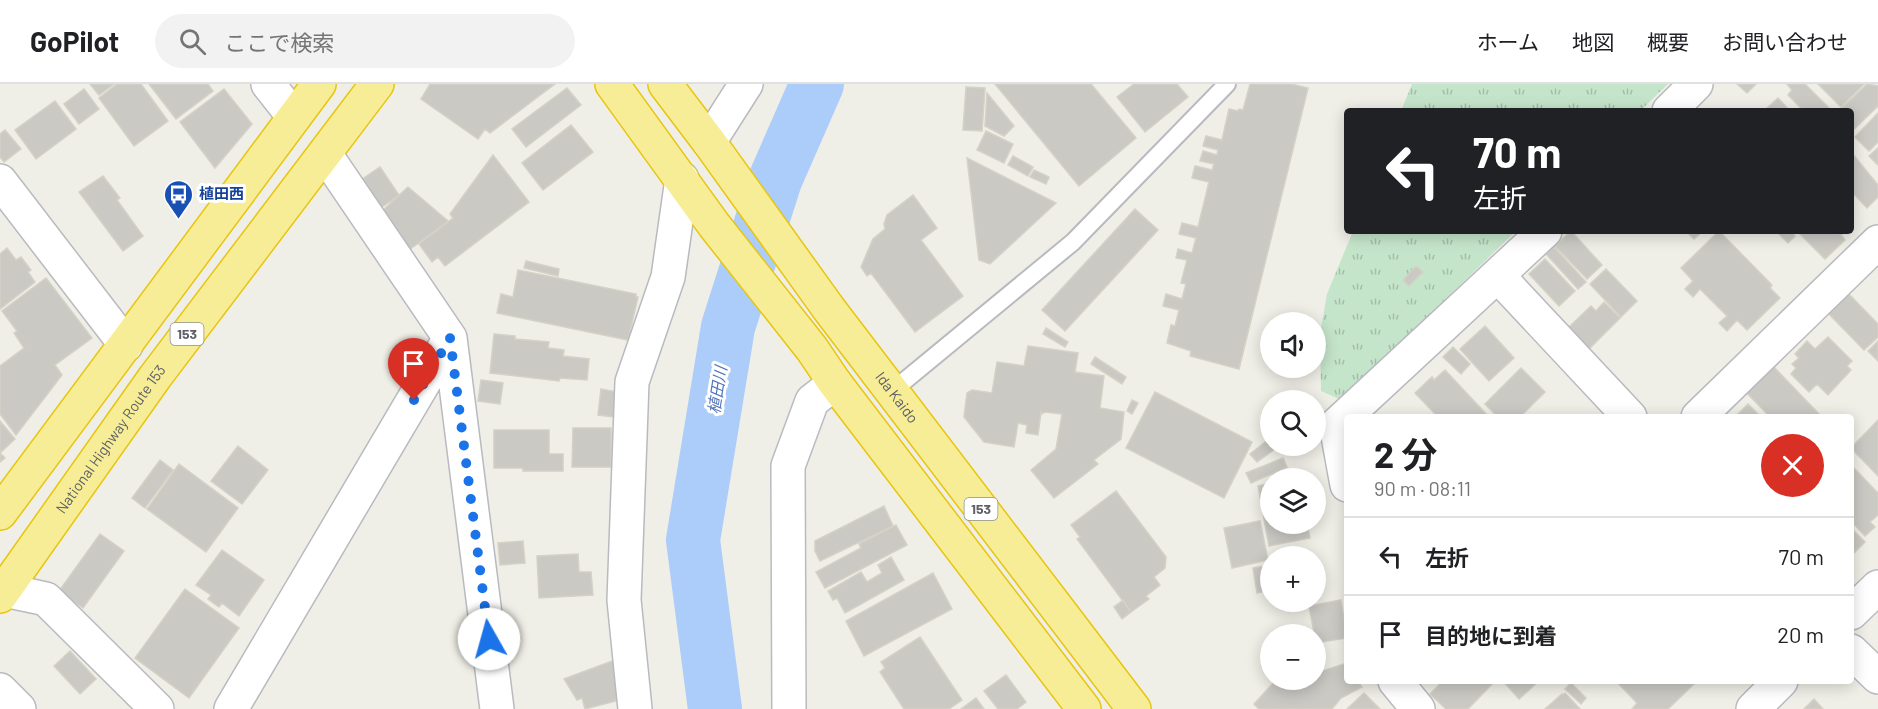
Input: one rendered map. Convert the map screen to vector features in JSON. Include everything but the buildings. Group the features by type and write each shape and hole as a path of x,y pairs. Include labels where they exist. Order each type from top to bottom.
{"highway":[{"path":"0,513 320,84"},
{"name":"National Highway Route 153","path":"1,591 155,377 377,84"},
{"name":"153","path":"612,84 714,225 812,349 835,383 1084,709"},
{"name":"Ida Kaido","path":"665,84 891,392 1134,709"}],"street":[{"path":"268,84 294,117"},
{"path":"709,142 746,84"},
{"path":"1672,108 1696,84"},
{"path":"325,154 450,338 497,709"},
{"path":"634,709 624,600 632,382 668,277 682,178"},
{"path":"0,181 126,345"},
{"path":"1348,414 1542,234"},
{"path":"1701,414 1878,242"},
{"path":"1498,276 1627,414"},
{"path":"231,709 450,338"},
{"path":"789,709 789,466 812,401 835,383"},
{"path":"1344,418 1336,425 1344,469"},
{"path":"1854,610 1878,587"},
{"path":"1,591 46,599 157,709"},
{"path":"1854,654 1878,677"},
{"path":"1753,709 1778,684"},
{"path":"0,690 19,709"}],"lane":[{"path":"891,392 1073,242 1227,84"}],"green space":[{"path":"1412,84 1668,84 1643,108 1402,108"},
{"path":"1352,234 1513,234 1341,400 1326,393 1326,390 1321,390 1321,378 1326,378 1326,312 1324,312 1327,294"}],"waterway":[{"name":"植田川","path":"715,709 693,540 728,327 775,180 817,84"}],"place":[{"name":"植田西","path":"178,220"}],"route":[{"path":"414,400 450,338 489,639"}]}
